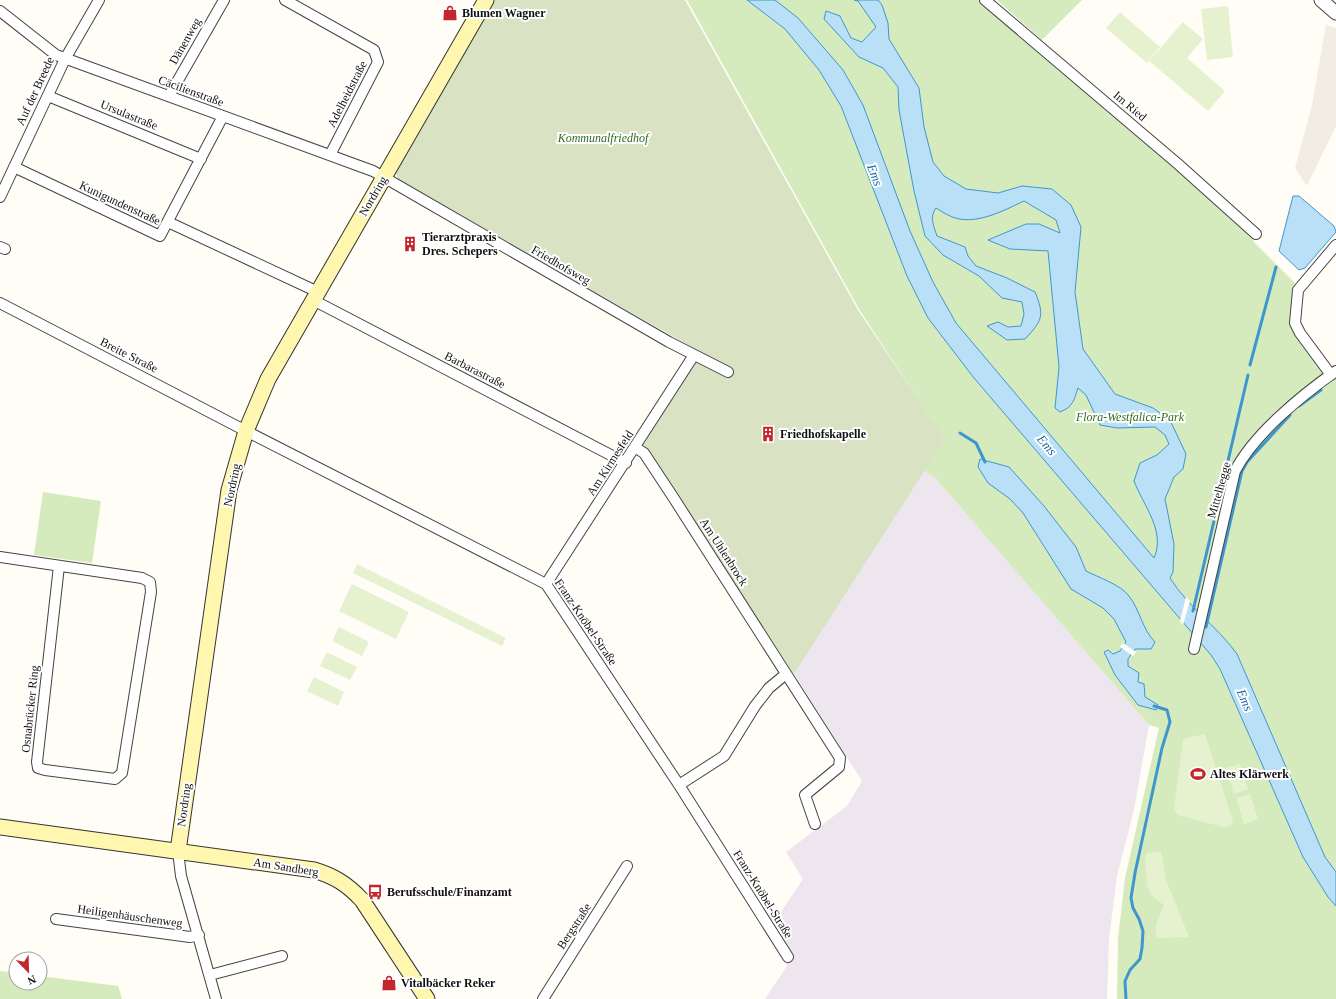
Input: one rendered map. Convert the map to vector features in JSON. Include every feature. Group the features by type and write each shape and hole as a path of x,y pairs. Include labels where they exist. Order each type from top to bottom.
{"main road":[{"name":"Nordring","path":"178,851 229,490 246,431 268,379 486,0"},
{"path":"0,828 178,851"},
{"name":"Am Sandberg","path":"178,851 314,870 333,876 350,887 362,900 427,999"}],"street":[{"name":"Auf der Breede","path":"0,197 65,59 99,0"},
{"name":"Dänenweg","path":"169,96 224,0"},
{"name":"Adelheidstraße","path":"285,0 374,50 378,62 330,155"},
{"name":"Im Ried","path":"985,0 1178,164 1256,234"},
{"path":"1321,0 1336,13"},
{"name":"Cäcilienstraße","path":"0,11 56,55 65,59 373,171 384,178"},
{"name":"Ursulastraße","path":"48,96 201,159"},
{"path":"168,222 224,116"},
{"name":"Kunigundenstraße","path":"14,167 160,236 168,222 315,296"},
{"name":"Friedhofsweg","path":"384,178 694,355 728,372"},
{"name":"Mittelhegge","path":"1194,648 1235,471 1242,457 1294,403 1333,373 1300,334 1295,323 1298,290 1336,245"},
{"name":"Barbarastraße","path":"315,296 626,463"},
{"name":"Breite Straße","path":"0,303 246,431"},
{"name":"Am Kirmesfeld","path":"546,584 636,448 694,355"},
{"name":"Franz-Knöbel-Straße","path":"246,431 546,584 679,785 788,957"},
{"name":"Am Uhlenbrock","path":"636,448 644,453 840,758 839,767 805,795 816,824"},
{"name":"Osnabrücker Ring","path":"0,557 142,578 154,581 122,773 115,779 38,768 37,762 59,566"},
{"path":"679,785 724,756 755,706 769,688 786,674"},
{"name":"Heiligenhäuschenweg","path":"178,851 181,876 216,999"},
{"name":"Bergstraße","path":"542,999 627,866"},
{"name":"Heiligenhäuschenweg","path":"56,919 190,937 199,935"},
{"path":"210,975 282,956"}],"shaded area":[{"path":"1326,25 1336,28 1336,126 1307,186 1295,168 1312,105"},
{"path":"923,470 936,479 1149,725 1134,810 1117,876 1109,939 1107,999 765,999 787,966 767,933 803,879 786,852 847,806 862,781 794,674"}],"green space":[{"name":"Kommunalfriedhof","path":"495,0 685,0 858,310 945,439 794,674 642,445 702,353 398,180 396,173"},
{"name":"Flora-Westfalica-Park","path":"687,0 979,0 1248,230 1254,242 1297,285 1292,323 1336,377 1336,999 1117,999 1118,938 1125,878 1159,728 1149,725 936,479 923,470 944,439 859,309"},
{"path":"997,0 1082,0 1042,40"},
{"path":"1228,6 1233,57 1207,60 1201,9"},
{"path":"1120,12 1160,47 1147,63 1106,28"},
{"path":"1183,22 1203,39 1187,58 1225,91 1208,111 1149,61"},
{"path":"43,492 101,501 92,563 34,555"},
{"path":"357,564 506,638 502,646 353,573"},
{"path":"352,584 409,612 396,639 339,611"},
{"path":"339,627 369,642 362,656 332,641"},
{"path":"327,652 357,667 350,680 320,666"},
{"path":"314,677 344,692 338,706 307,691"},
{"name":"Altes Klärwerk","path":"1205,734 1233,821 1231,826 1223,827 1178,815 1174,809 1183,739"},
{"path":"1240,764 1248,789 1234,794 1226,768"},
{"path":"1250,794 1258,819 1244,824 1236,798"},
{"path":"1161,851 1166,880 1189,937 1156,938 1156,925 1164,905 1152,896 1147,885 1145,857 1147,853"},
{"path":"0,971 8,972 8,991 48,991 48,977 118,986 122,999 0,999"}],"water":[{"name":"Ems","path":"747,0 775,0 798,18 843,70 863,105 910,231 933,282 956,323 1154,558 1157,548 1155,528 1152,518 1134,481 1140,463 1157,455 1169,444 1165,435 1155,427 1117,428 1100,425 1086,395 1078,388 1074,400 1068,408 1060,412 1055,408 1059,367 1048,251 1010,249 988,240 1026,224 1039,224 1060,233 1056,220 1024,201 997,213 978,219 959,219 936,208 934,211 932,218 937,236 965,247 968,256 976,266 1007,278 1035,292 1041,313 1038,323 1025,339 1007,340 987,326 998,322 1008,327 1021,326 1024,314 1022,302 1002,298 979,276 943,255 925,236 914,191 899,110 898,87 883,68 859,57 824,19 826,11 840,16 851,38 862,42 876,27 858,1 854,0 878,0 882,5 888,23 889,39 919,88 924,127 933,162 944,176 966,189 998,193 1022,186 1052,189 1071,205 1081,227 1075,292 1083,349 1115,394 1153,408 1170,420 1186,454 1183,469 1174,477 1165,499 1174,544 1173,572 1170,578 1185,598 1221,634 1237,654 1325,857 1336,872 1336,906 1328,897 1303,857 1220,669 1211,655 974,378 928,318 907,276 841,106 819,70 785,29"},
{"path":"1293,196 1299,196 1334,226 1336,232 1305,268 1299,270 1279,251"},
{"path":"980,459 1009,467 1044,506 1076,547 1086,571 1121,588 1133,601 1147,631 1155,642 1151,649 1135,649 1128,659 1128,666 1139,673 1138,682 1144,684 1145,697 1158,705 1156,710 1138,705 1115,675 1104,652 1108,650 1113,654 1120,651 1126,642 1114,619 1103,608 1071,589 1023,513 1010,499 988,483 978,467"}],"pier":[{"path":"1186,597 1190,601 1183,625 1180,621"},
{"path":"1123,643 1136,652 1133,656 1120,647"}],"waterway":[{"path":"1250,365 1276,267"},
{"path":"1193,611 1248,375"},
{"path":"1299,406 1321,390"},
{"path":"1206,627 1242,471 1247,462 1290,415"},
{"path":"960,433 976,443 985,462"},
{"path":"1126,999 1125,981 1130,970 1140,959 1143,931 1133,908 1131,898 1162,748 1170,722 1167,710 1154,706"}],"place":[{"name":"Blumen Wagner","path":"450,13"},
{"name":"Tierarztpraxis Dres. Schepers","path":"410,244"},
{"name":"Friedhofskapelle","path":"768,434"},
{"name":"Altes Klärwerk","path":"1198,774"},
{"name":"Berufsschule/Finanzamt","path":"375,892"},
{"name":"Vitalbäcker Reker","path":"389,983"}]}
